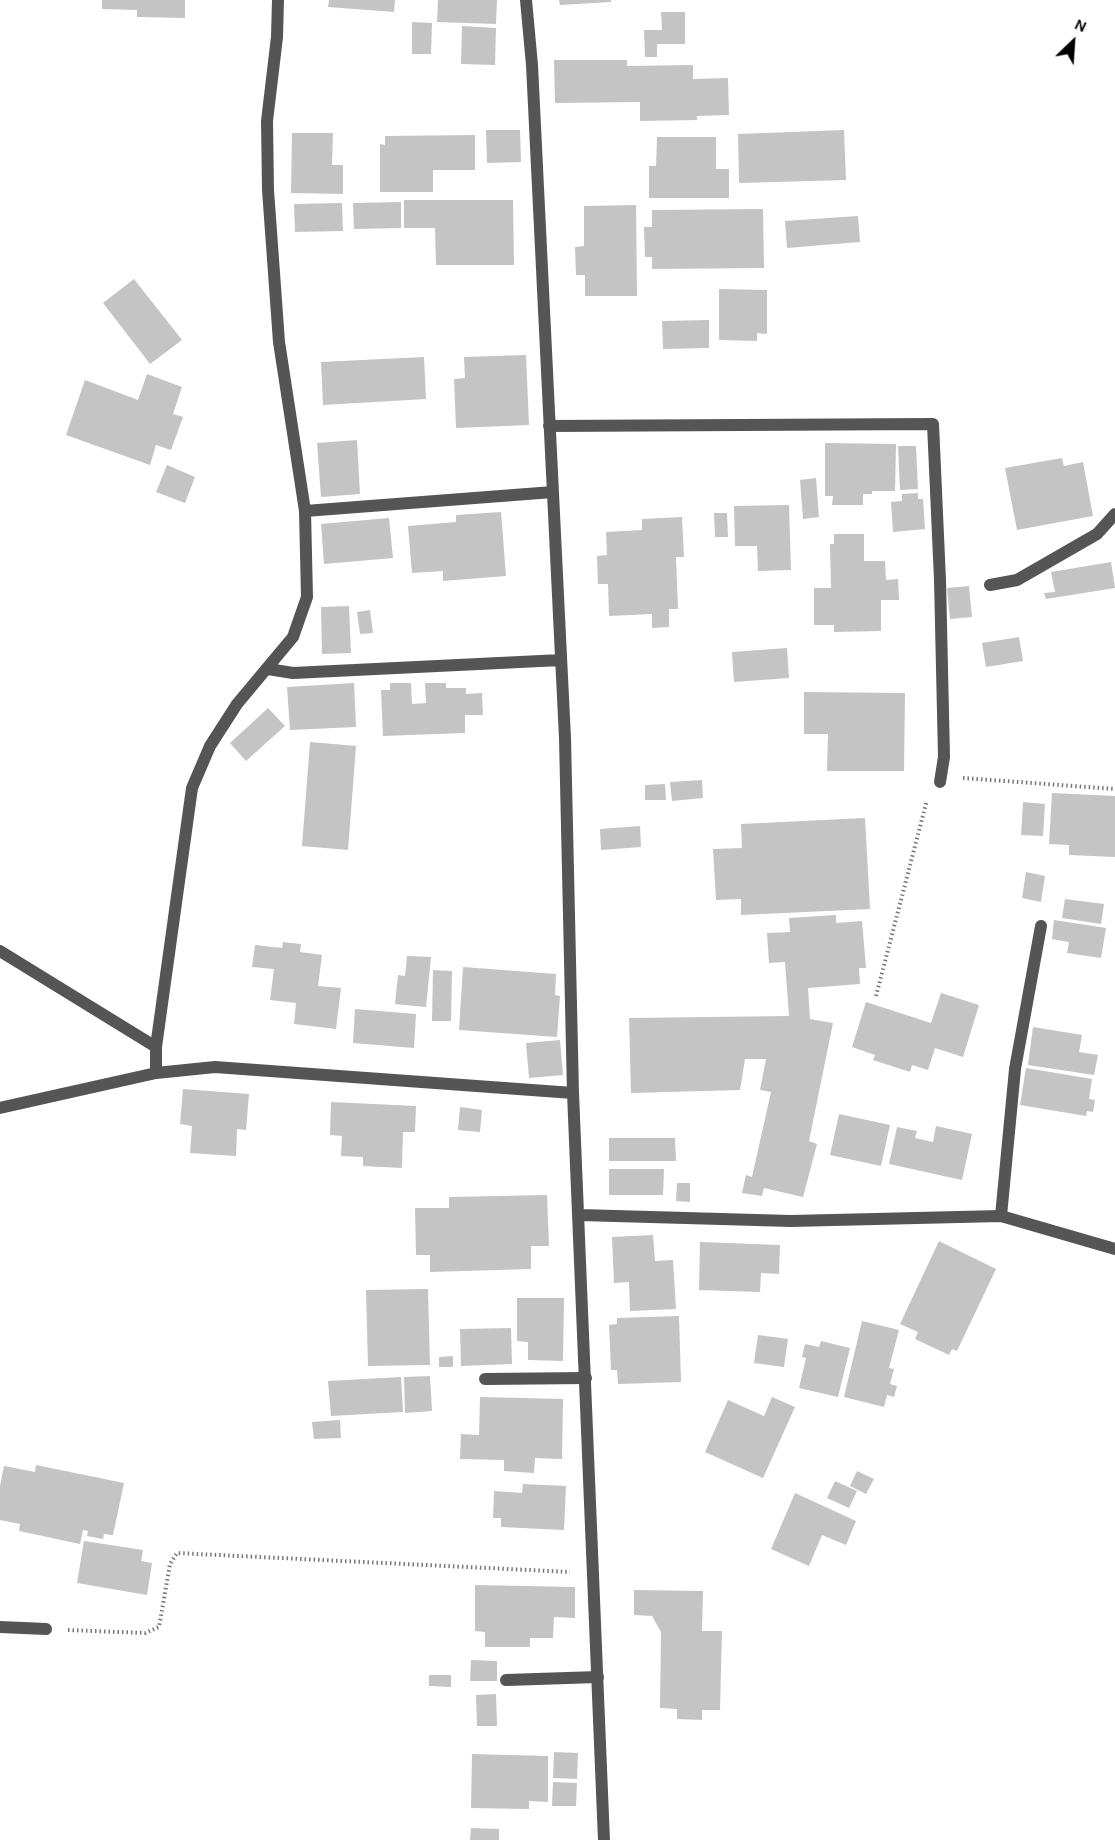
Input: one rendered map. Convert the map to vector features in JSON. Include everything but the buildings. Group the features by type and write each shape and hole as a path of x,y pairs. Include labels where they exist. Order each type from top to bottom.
{"street":[{"path":"156,1073 156,1047 192,788 210,746 237,704 293,638 307,597 305,511 279,342 268,190 267,121 277,37 278,0"},
{"path":"526,0 532,65 561,660 573,1093 580,1215 604,1840"},
{"path":"549,426 933,424 940,580 944,757 940,782"},
{"path":"305,511 553,492"},
{"path":"990,585 1017,580 1098,534 1115,514"},
{"path":"268,669 293,672 561,660"},
{"path":"1001,1216 1015,1069 1041,926"},
{"path":"0,951 156,1047"},
{"path":"0,1108 156,1073 216,1067 573,1093"},
{"path":"580,1215 791,1221 1001,1216 1115,1249"},
{"path":"485,1379 586,1378"},
{"path":"0,1627 46,1629"},
{"path":"506,1680 598,1677"}],"path":[{"path":"876,996 924,803 940,782 954,777 1115,789"},
{"path":"46,1629 145,1633 159,1627 170,1564 177,1553 594,1573"}]}
